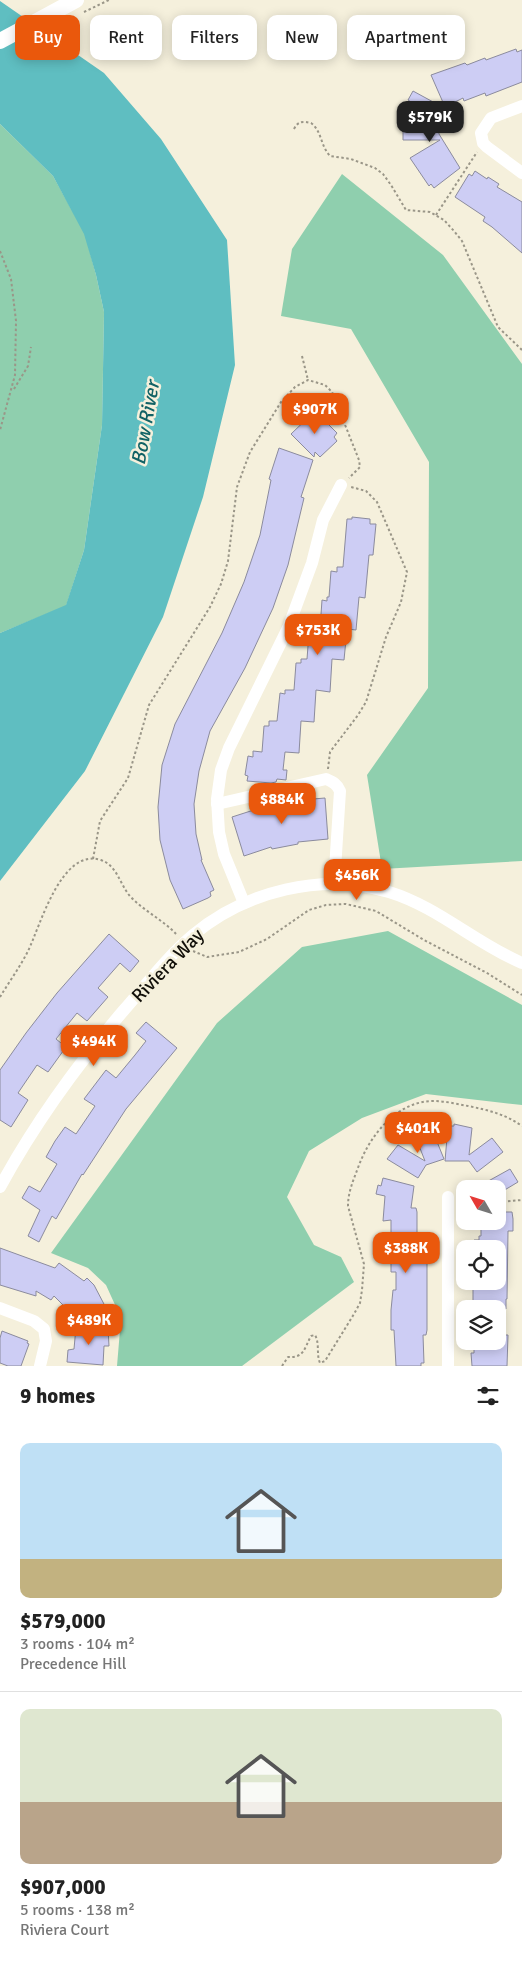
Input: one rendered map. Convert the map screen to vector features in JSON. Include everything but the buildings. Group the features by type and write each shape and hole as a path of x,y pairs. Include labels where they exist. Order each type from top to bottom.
{"main road":[{"path":"0,41 75,6"}],"street":[{"path":"522,106 490,118 481,133 483,142 522,173"},
{"path":"244,903 228,867 220,842 217,804 221,770 229,748 291,622 312,563 323,520 342,485"},
{"path":"217,804 326,779 338,786 340,791 334,885"},
{"name":"Riviera Way","path":"0,1187 33,1130 74,1070 106,1031 184,943 218,917 244,903 272,893 295,888 334,885 372,888 389,892 431,910 495,950 522,963"},
{"path":"448,1197 448,1366"},
{"path":"0,1308 34,1321 44,1329 46,1342 40,1366"}],"path":[{"path":"75,6 109,0"},
{"path":"294,129 296,124 300,122 311,123 319,132 321,142 330,156 352,159 374,168 383,174 406,210 430,212 444,220 462,241 498,327 522,350"},
{"path":"436,215 483,142"},
{"path":"0,251 11,278 14,299 16,364 12,391 0,430"},
{"path":"12,391 28,366 31,347"},
{"path":"302,356 308,380"},
{"path":"93,859 100,821 128,778 149,705 210,607 221,584 228,561 237,487 247,458 281,402 295,386 308,380 325,385 332,392 360,460 360,467 342,485"},
{"path":"326,779 330,752 366,702 386,637 401,602 407,572 377,502 366,491 342,485"},
{"path":"0,997 28,951 52,893 78,863 93,859 103,861 112,867 132,898 174,932"},
{"path":"195,952 201,956 212,957 239,952 267,939 309,910 326,905 352,905 376,911 424,940 487,973 522,995"},
{"path":"282,1366 288,1357 297,1358 302,1355 311,1336 315,1335 318,1346 318,1358 320,1363 325,1361 360,1303 364,1264 348,1206 348,1196 362,1158 384,1123 410,1106 434,1101 490,1110 512,1118 522,1126"},
{"path":"506,1201 522,1200"}],"green space":[{"path":"0,124 53,176 85,234 104,312 102,425 84,550 66,606 0,633"},
{"path":"342,174 443,255 522,364 522,861 382,869 367,775 428,688 429,462 351,329 281,316 292,249"},
{"path":"388,931 522,1005 522,1105 426,1094 362,1118 309,1151 287,1197 314,1245 341,1257 354,1282 242,1366 117,1366 121,1318 106,1285 88,1268 51,1253 217,1023 302,947"}],"water":[{"name":"Bow River","path":"0,1 20,15 15,15 15,60 80,60 80,56 104,73 161,139 227,240 235,365 203,497 163,617 85,771 0,881 0,633 66,605 84,550 102,425 104,312 84,234 53,176 0,124"}]}
